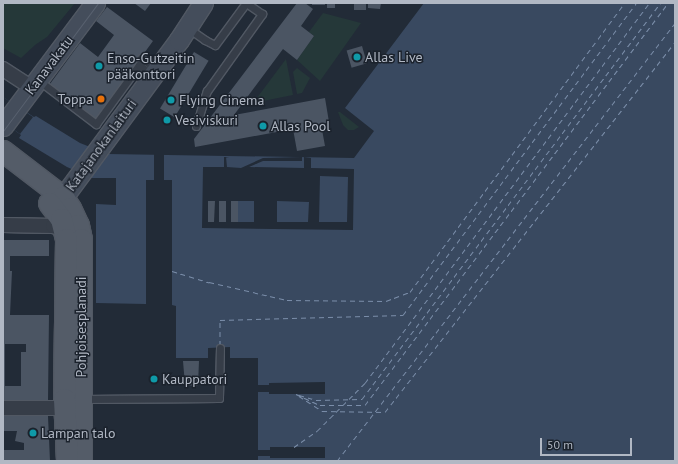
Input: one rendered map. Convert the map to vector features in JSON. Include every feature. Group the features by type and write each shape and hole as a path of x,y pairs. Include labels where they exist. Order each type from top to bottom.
{"main road":[{"name":"Kanavakatu","path":"4,125 95,3"},
{"name":"Katajanokanlaituri","path":"59,203 96,150 188,27 203,3"},
{"path":"3,151 59,203"},
{"path":"3,167 59,203"},
{"name":"Pohjoisesplanadi","path":"59,203 66,239 72,402 81,461"},
{"name":"Pohjoisesplanadi","path":"59,203 70,208 78,225 81,239 72,402 67,461"}],"street":[{"path":"3,69 35,84"},
{"path":"3,225 53,226 64,229"},
{"path":"3,408 72,402"}],"lane":[{"path":"188,27 214,45 246,3 262,14 207,91 196,126"},
{"path":"141,58 155,72"},
{"path":"35,84 96,124 139,66 155,72"},
{"path":"72,402 219,398 220,348"}],"shaded area":[{"path":"3,3 75,3 47,37 35,45 21,58 3,48"},
{"path":"323,13 361,23 320,81 297,60 314,36 309,32"},
{"path":"286,59 293,95 253,103"},
{"path":"297,68 310,78 302,93 297,94 293,72"},
{"path":"338,112 359,127 354,130 348,130 343,125"}],"water":[{"path":"424,3 675,3 675,461 258,461 258,358 230,358 230,347 208,348 208,358 176,358 176,306 172,305 172,180 146,180 146,304 96,303 96,204 116,205 116,178 92,178 67,167 19,138 21,135 3,122 3,97 34,117 36,116 80,143 108,154 354,158 374,131 345,108"}],"pier":[{"path":"3,97 33,117 20,134 3,122"},
{"path":"154,153 164,153 164,182 154,182"},
{"name":"Allas Pool","path":"224,157 226,157 227,167 241,168 263,158 302,157 302,161 263,161 249,167 304,168 304,157 311,158 311,168 354,169 353,230 202,228 203,167 224,167","holes":["320,176 348,177 347,222 319,222","238,201 254,201 254,222 238,222","277,201 309,202 308,222 277,222"]},
{"path":"325,382 325,394 269,394 269,392 258,392 258,385 269,385 269,383"},
{"path":"270,447 325,447 325,458 270,458 270,456 258,456 258,450 270,450"}],"building":[{"path":"134,3 151,3 145,11"},
{"path":"297,3 305,3 313,9 301,26 314,36 297,60 283,49 234,115 325,98 329,122 321,124 325,146 297,151 293,129 195,147 194,139"},
{"path":"312,3 325,3 325,5 312,5"},
{"path":"327,3 335,3 335,8 327,8"},
{"path":"354,3 366,3 366,10 354,10"},
{"path":"368,3 381,3 380,9 368,8"},
{"name":"Enso-Gutzeitin pääkonttori","path":"107,7 153,41 96,119 50,84 80,43 98,57 114,35 96,21"},
{"name":"Allas Live","path":"362,46 367,63 352,68 347,50"},
{"path":"194,52 209,61 175,117 160,109"},
{"path":"208,201 215,201 214,222 208,222"},
{"path":"219,201 226,201 226,222 219,222"},
{"path":"231,201 238,201 238,222 231,222"},
{"path":"3,240 49,240 49,256 10,256 10,271 12,271 10,315 49,315 48,401 3,401","holes":["5,344 26,344 26,352 21,352 21,386 5,386"]},
{"path":"183,361 199,361 198,385 185,385"},
{"name":"Lampan talo","path":"3,416 48,416 50,461 3,461 3,450 24,450 24,443 15,441 17,431 3,431"}],"ferry route":[{"path":"172,271 209,282 287,300 386,301 410,292 625,3"},
{"path":"220,345 220,320 403,315 636,3"},
{"path":"294,447 317,431 365,383 649,3"},
{"path":"299,395 316,400 362,399 660,3"},
{"path":"296,394 320,405 365,405 668,3"},
{"path":"337,461 675,23"},
{"path":"299,396 322,411 385,412 675,42"}],"tram line":[{"path":"3,131 98,3"}],"place":[{"name":"Allas Live","path":"357,57"},
{"name":"Enso-Gutzeitin pääkonttori","path":"99,66"},
{"name":"Toppa","path":"101,99"},
{"name":"Flying Cinema","path":"171,100"},
{"name":"Vesiviskuri","path":"167,120"},
{"name":"Allas Pool","path":"263,126"},
{"name":"Kauppatori","path":"154,379"},
{"name":"Lampan talo","path":"33,433"}]}
